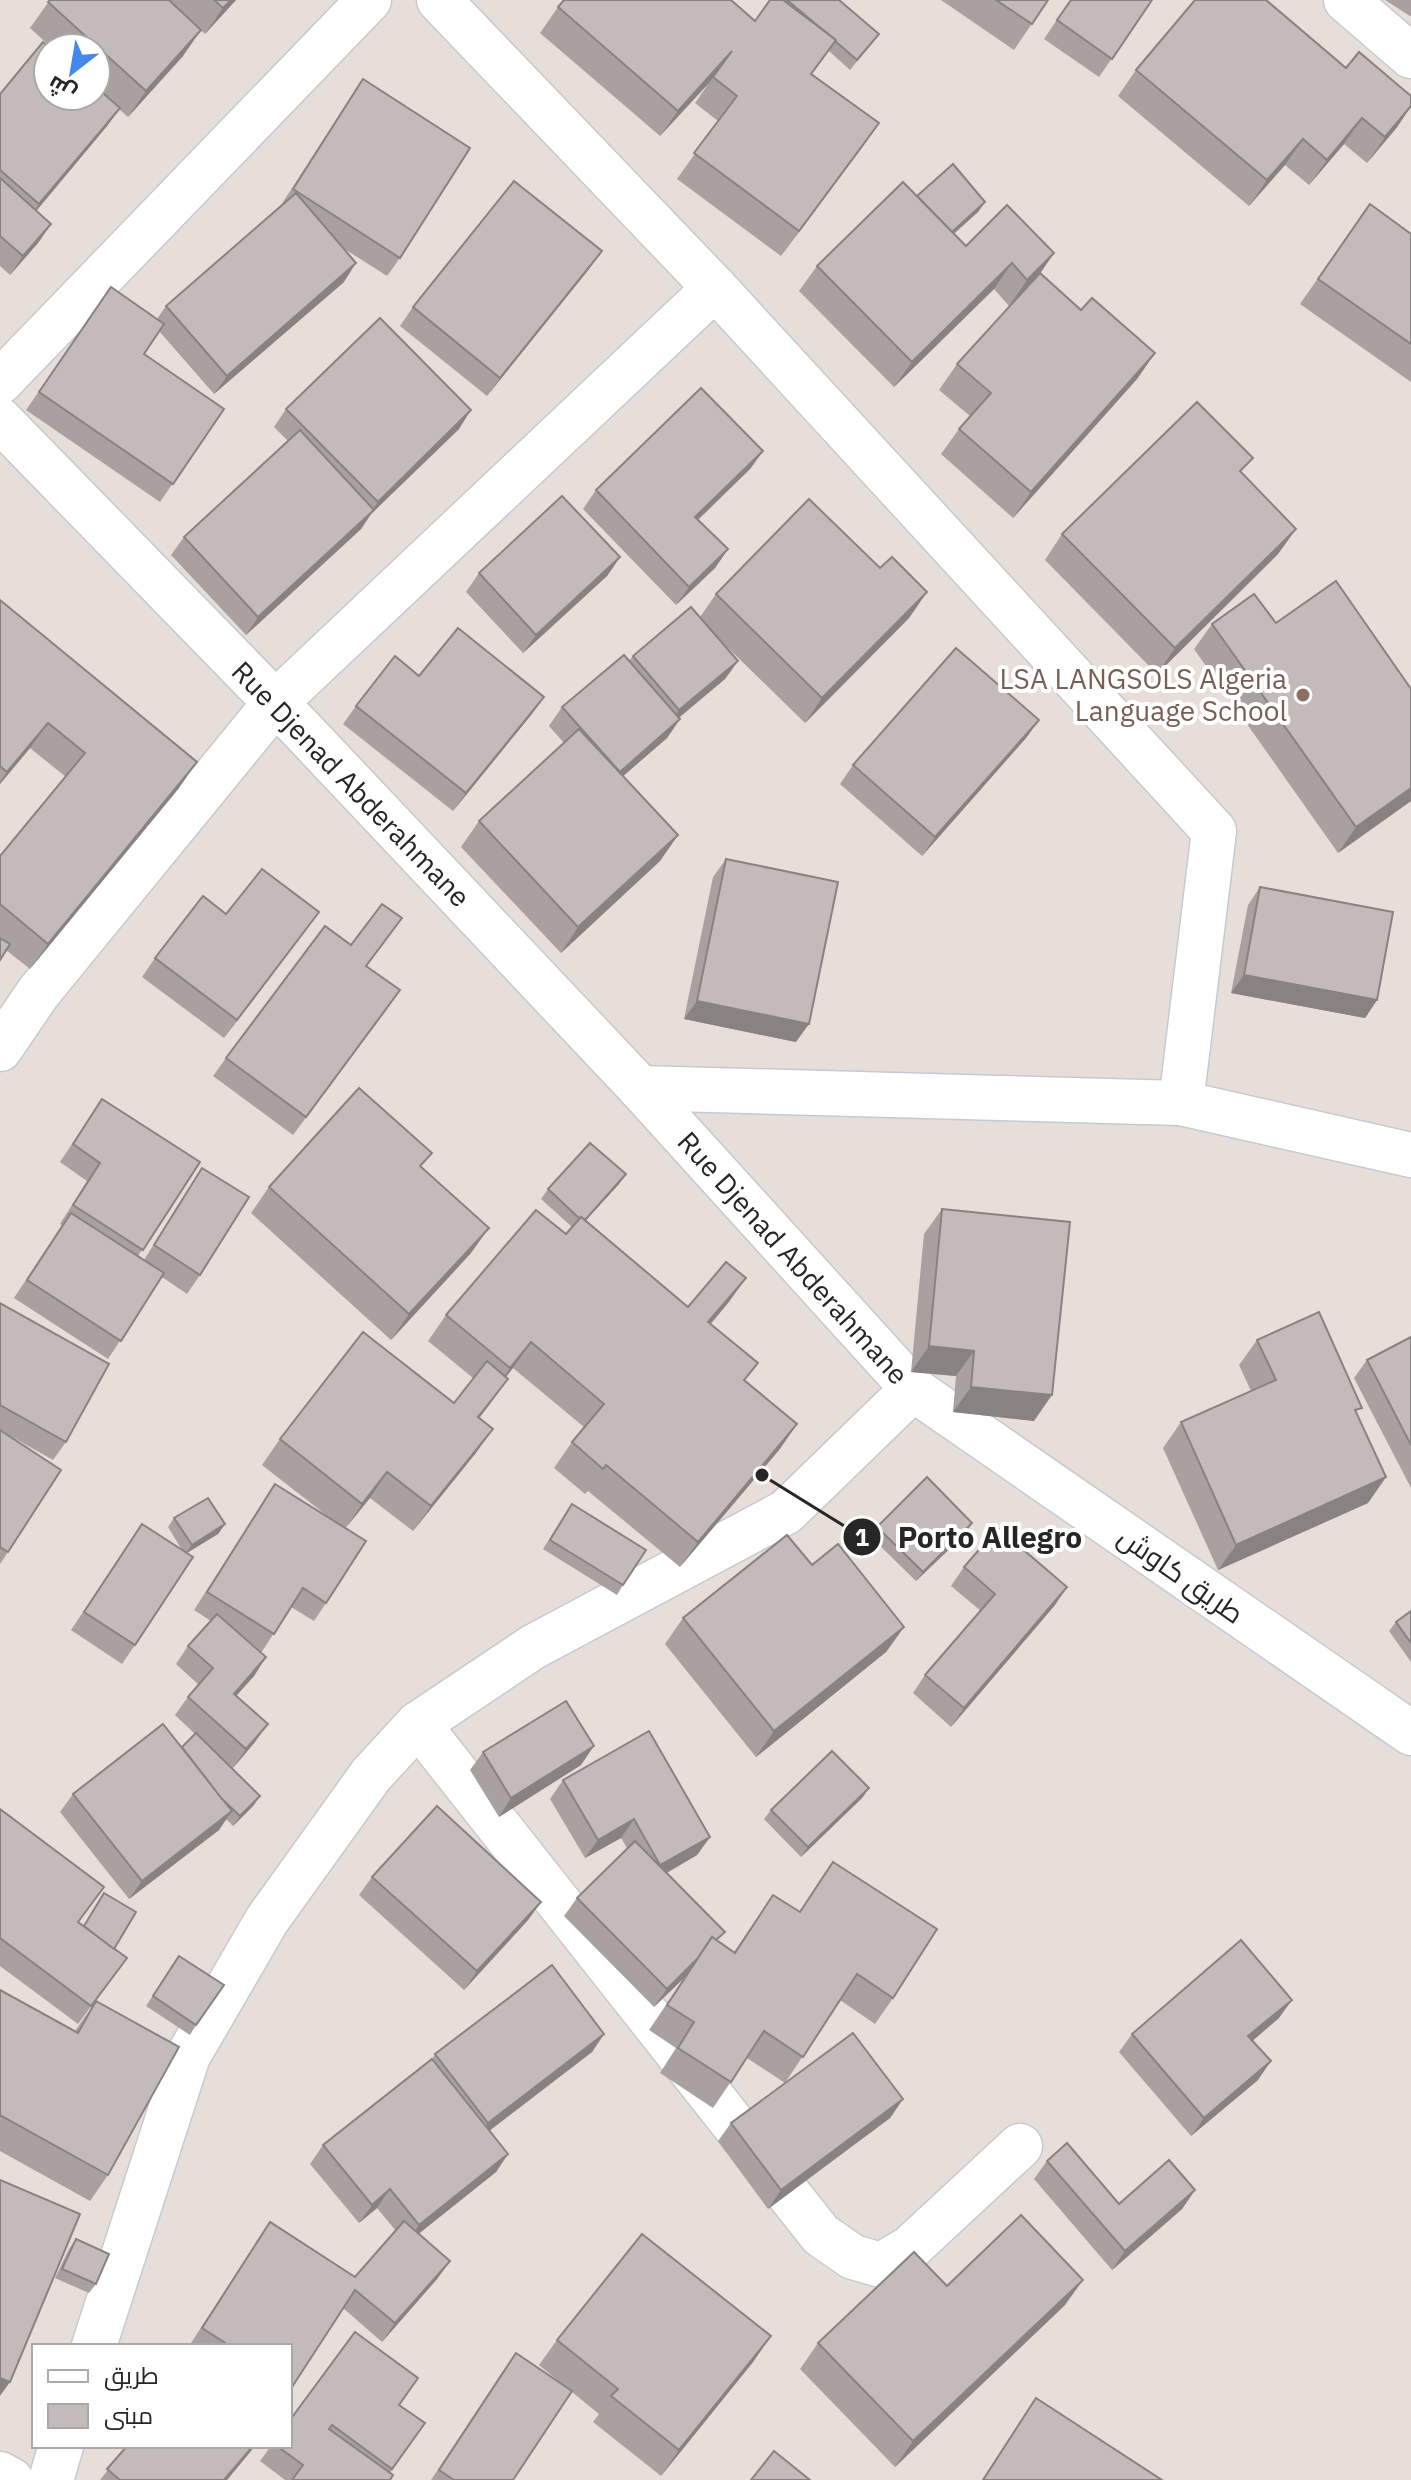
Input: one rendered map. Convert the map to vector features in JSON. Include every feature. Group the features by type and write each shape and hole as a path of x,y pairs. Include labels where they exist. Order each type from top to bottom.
{"street":[{"path":"0,382 369,0"},
{"path":"439,0 715,288 1214,831 1181,1103"},
{"path":"1346,0 1411,56"},
{"path":"0,1049 38,993 275,703 715,288"},
{"name":"Rue Djenad Abderahmane","path":"0,420 275,703 640,1088 913,1389 786,1512 533,1647 418,1724 371,1775 267,1920 188,2056 95,2344"},
{"path":"640,1088 1181,1103 1411,1155"},
{"name":"طريق كاوش","path":"913,1389 1411,1733"},
{"path":"418,1724 821,2235 853,2257 881,2265 910,2248 1020,2146"},
{"path":"51,2480 60,2448"},
{"path":"0,2474 11,2480"}],"building":[{"path":"169,0 201,30 146,91 112,60 112,32 81,32 48,2"},
{"path":"214,0 231,0 223,8"},
{"path":"564,0 731,0 755,21 770,0 783,0 836,40 811,74 879,123 799,231 694,153 737,96 713,77 732,51 678,111 558,7"},
{"path":"787,0 839,0 879,34 857,60"},
{"path":"996,0 1048,0 1032,24"},
{"path":"1071,0 1152,0 1112,59 1057,20"},
{"path":"1195,0 1266,0 1346,68 1359,52 1411,96 1411,106 1385,137 1362,118 1327,160 1303,139 1267,180 1136,70"},
{"path":"32,55 32,112 112,112 112,101 120,108 39,204 0,170 0,94"},
{"path":"363,79 470,148 400,258 293,189"},
{"path":"953,164 985,202 952,232 917,196"},
{"path":"0,178 51,224 23,256 0,236"},
{"path":"514,181 602,251 500,378 413,307"},
{"path":"903,182 966,246 1007,205 1054,253 1027,280 1012,263 912,362 817,266"},
{"path":"296,193 356,263 227,376 166,306"},
{"path":"1370,204 1411,234 1411,344 1318,279"},
{"path":"1040,273 1081,310 1092,298 1155,353 1031,492 959,429 991,393 957,364"},
{"path":"111,287 164,324 144,354 224,409 173,484 39,392"},
{"path":"380,318 471,410 378,502 286,409"},
{"path":"701,388 763,451 695,517 728,549 689,587 596,490"},
{"path":"1197,402 1253,458 1240,471 1296,529 1175,648 1062,534"},
{"path":"300,430 374,510 258,617 184,537"},
{"path":"562,496 620,557 536,635 479,573"},
{"path":"809,499 880,568 892,557 927,592 822,698 716,594"},
{"name":"LSA LANGSOLS Algeria Language School","path":"1336,581 1411,689 1411,788 1356,827 1212,624 1254,594 1276,623"},
{"path":"0,600 197,762 48,944 0,904 0,856 85,753 48,723 7,772 0,766"},
{"path":"691,607 738,661 679,710 633,656"},
{"path":"458,628 544,697 466,793 356,706 395,656 419,676"},
{"path":"956,648 1039,720 935,837 853,765"},
{"path":"624,655 680,719 620,772 562,707"},
{"path":"579,729 678,835 578,927 479,821"},
{"path":"726,859 838,882 809,1024 697,1001"},
{"path":"262,869 319,912 237,1020 155,958 203,896 226,914"},
{"path":"1260,887 1393,912 1377,1000 1244,975"},
{"path":"382,904 402,918 366,966 400,990 306,1117 226,1058 325,926 351,945"},
{"path":"0,938 10,944 0,960"},
{"path":"359,1088 432,1153 420,1166 489,1228 409,1314 269,1187"},
{"path":"102,1099 200,1162 143,1250 73,1205 100,1163 73,1144"},
{"path":"590,1143 626,1174 585,1220 580,1219 548,1189"},
{"path":"202,1168 249,1197 200,1275 154,1245"},
{"path":"942,1209 1070,1222 1052,1395 971,1387 974,1351 929,1346"},
{"path":"536,1210 566,1234 581,1217 688,1307 726,1262 746,1278 708,1322 758,1363 744,1380 797,1424 698,1542 606,1465 603,1469 572,1442 604,1404 531,1342 510,1368 446,1315"},
{"path":"71,1213 164,1273 121,1341 27,1280"},
{"path":"0,1303 109,1364 66,1442 0,1405"},
{"path":"1319,1312 1362,1408 1355,1410 1386,1477 1236,1545 1181,1422 1276,1380 1257,1340"},
{"path":"363,1332 454,1403 487,1361 508,1379 478,1417 493,1429 431,1506 387,1472 362,1504 280,1439"},
{"path":"1411,1337 1411,1445 1367,1360"},
{"path":"0,1430 61,1470 8,1552 0,1547"},
{"path":"927,1477 972,1523 923,1572 877,1527"},
{"path":"275,1484 366,1541 326,1603 303,1588 274,1634 207,1592"},
{"path":"208,1498 225,1524 192,1545 174,1518"},
{"path":"572,1504 646,1550 623,1585 550,1540"},
{"path":"142,1524 193,1557 135,1645 84,1612"},
{"path":"998,1528 1067,1587 964,1708 925,1675 995,1594 964,1567"},
{"path":"787,1535 812,1565 838,1544 904,1627 774,1731 683,1618"},
{"path":"1411,1611 1411,1643 1396,1622"},
{"path":"217,1614 266,1657 234,1694 268,1724 246,1749 188,1697 213,1668 188,1646"},
{"path":"566,1701 594,1746 511,1798 483,1752"},
{"path":"163,1724 232,1811 142,1881 73,1794"},
{"path":"649,1731 710,1837 660,1865 634,1819 598,1840 563,1780"},
{"path":"196,1733 260,1796 240,1816 222,1799 182,1747"},
{"path":"832,1751 869,1788 808,1847 771,1810"},
{"path":"437,1806 541,1902 477,1971 372,1877"},
{"path":"0,1809 104,1887 78,1922 127,1958 91,2006 0,1938"},
{"path":"635,1841 725,1932 716,1940 712,1937 698,1958 667,1989 577,1898"},
{"path":"833,1862 937,1929 893,1998 857,1974 803,2057 764,2031 731,2082 678,2048 694,2022 667,2005 712,1937 735,1953 773,1895 800,1912"},
{"path":"104,1893 136,1912 114,1949 84,1926"},
{"path":"1241,1940 1292,2000 1248,2036 1271,2061 1204,2118 1132,2034"},
{"path":"179,1956 224,1985 196,2025 153,1996"},
{"path":"552,1965 604,2034 488,2123 435,2054"},
{"path":"0,1990 78,2033 96,2001 179,2047 108,2175 0,2115"},
{"path":"853,2033 903,2099 781,2190 731,2123"},
{"path":"432,2059 508,2154 419,2225 390,2189 372,2205 323,2145"},
{"path":"1067,2143 1119,2204 1169,2160 1195,2190 1125,2251 1047,2161"},
{"path":"0,2180 80,2214 10,2382 0,2378"},
{"path":"1021,2215 1083,2280 913,2441 818,2343 914,2252 947,2286"},
{"path":"404,2221 450,2261 395,2323 355,2290 292,2387 292,2344 227,2344 202,2328 270,2222 355,2277"},
{"path":"642,2234 771,2336 679,2450 611,2396 618,2389 557,2340"},
{"path":"76,2239 109,2254 96,2284 62,2269"},
{"path":"355,2332 418,2378 399,2405 425,2423 392,2469 332,2425 329,2429 393,2475 390,2480 292,2480 303,2465 280,2448 292,2448 292,2417"},
{"path":"516,2353 572,2391 513,2480 454,2480 439,2470"},
{"path":"1036,2398 1162,2480 983,2480"},
{"path":"125,2448 251,2448 224,2480 120,2480 107,2469"},
{"path":"774,2451 810,2480 751,2480"}],"place":[{"name":"LSA LANGSOLS Algeria Language School","path":"1303,695"},
{"name":"Porto Allegro","path":"762,1475"}]}
